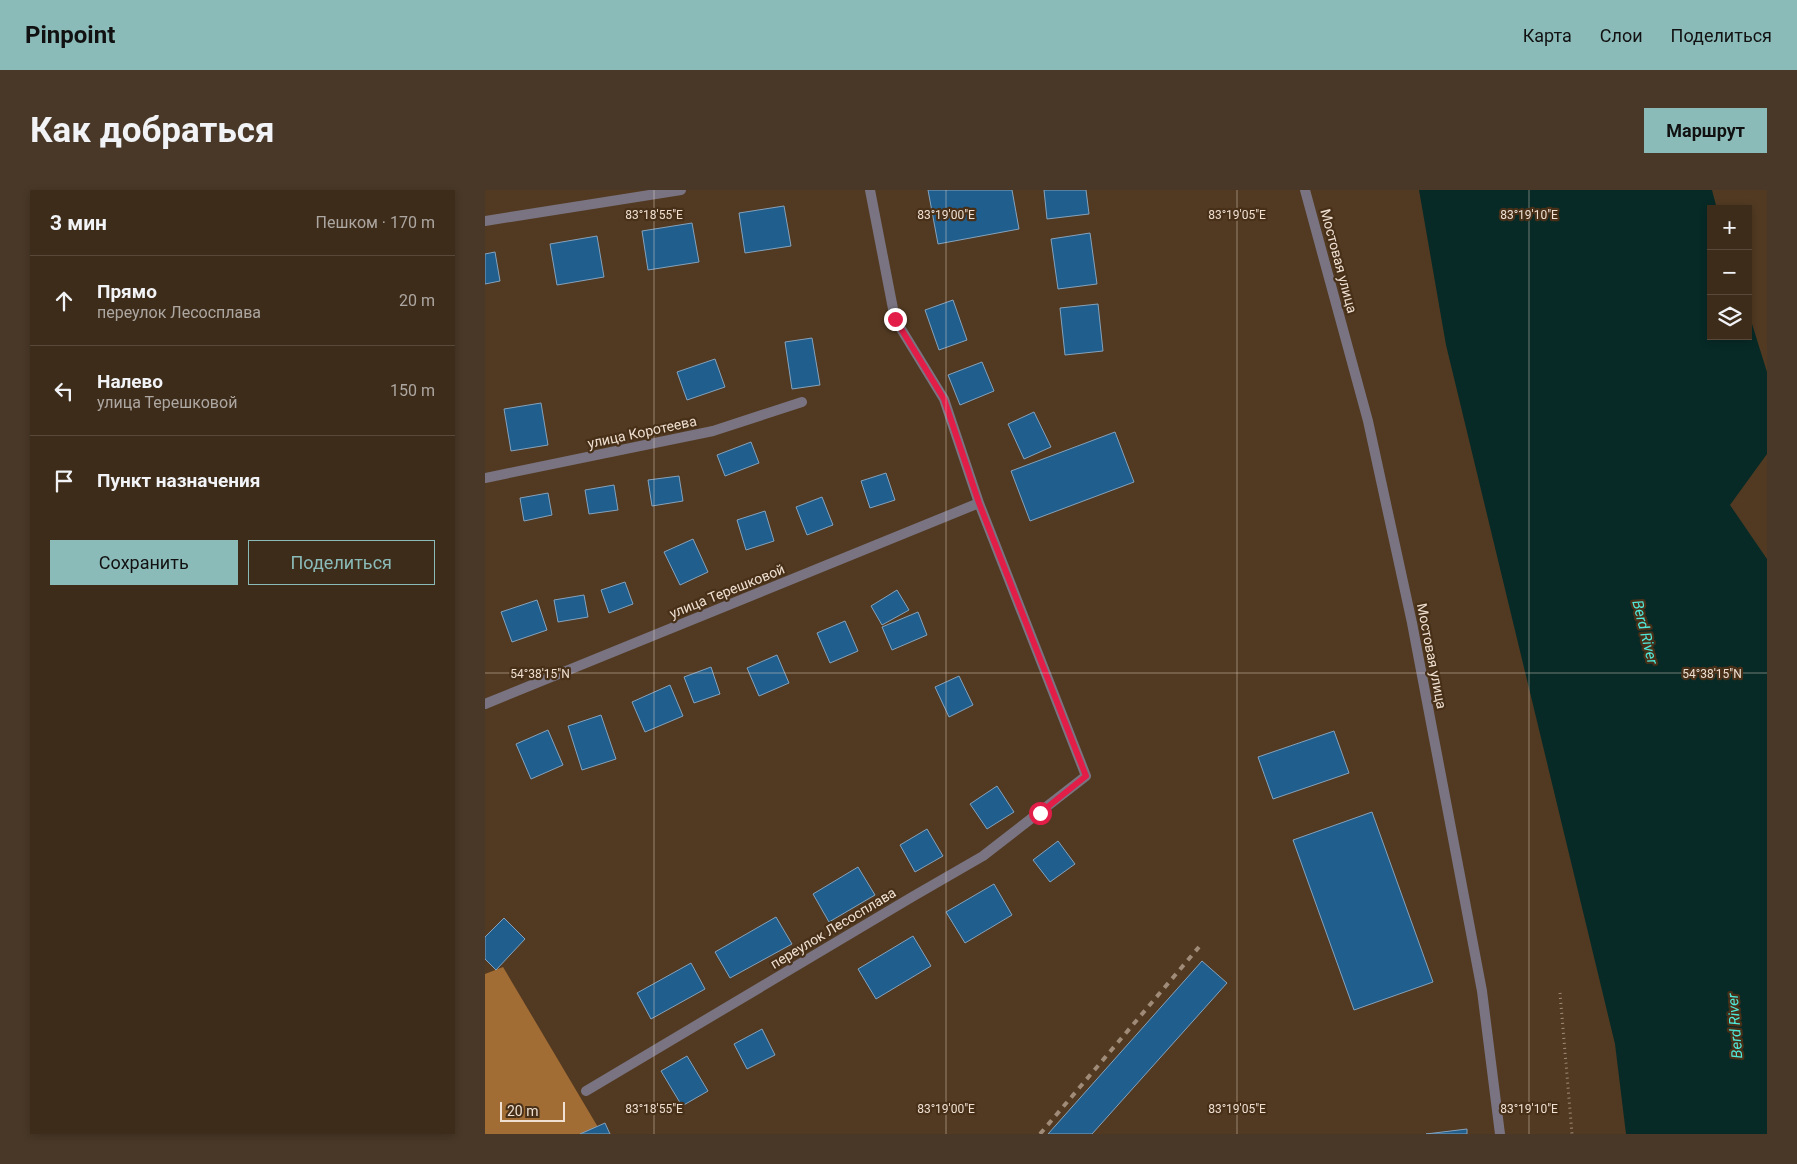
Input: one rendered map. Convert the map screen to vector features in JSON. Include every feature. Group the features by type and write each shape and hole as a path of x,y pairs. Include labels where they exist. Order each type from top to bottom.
{"street":[{"path":"485,221 681,190"},
{"path":"870,190 895,319 944,399 979,503"},
{"name":"Мостовая улица","path":"1305,190 1368,421 1413,624 1482,991 1501,1134"},
{"name":"улица Коротеева","path":"485,478 713,431 802,402"},
{"name":"улица Терешковой","path":"485,704 979,503"},
{"name":"переулок Лесосплава","path":"586,1091 983,856 1086,776 979,503"}],"path":[{"path":"1560,993 1573,1134"}],"shaded area":[{"path":"503,967 602,1134 485,1134 485,974"}],"water":[{"name":"Berd River","path":"1419,190 1712,190 1716,205 1707,205 1707,340 1752,340 1752,324 1767,372 1767,454 1730,505 1767,559 1767,1134 1626,1134 1615,1044 1446,345"}],"building":[{"path":"928,190 1012,190 1019,229 938,244"},
{"path":"1044,190 1086,190 1089,214 1047,219"},
{"path":"784,206 791,246 745,253 739,213"},
{"path":"692,223 699,262 648,270 642,231"},
{"path":"1090,233 1097,284 1058,289 1051,239"},
{"path":"597,236 604,277 557,285 550,244"},
{"path":"495,252 500,281 485,284 485,254"},
{"path":"953,300 967,340 939,350 925,310"},
{"path":"1098,304 1103,351 1065,355 1060,308"},
{"path":"812,338 820,385 792,389 785,342"},
{"path":"715,359 725,387 687,400 677,372"},
{"path":"982,362 994,391 960,405 948,375"},
{"path":"541,403 548,445 511,451 504,409"},
{"path":"1034,412 1051,447 1024,459 1008,424"},
{"path":"1115,432 1134,482 1030,521 1011,471"},
{"path":"751,442 759,463 725,476 717,455"},
{"path":"886,473 895,500 870,508 861,481"},
{"path":"679,476 683,501 652,506 648,480"},
{"path":"614,485 618,510 589,514 585,490"},
{"path":"548,493 552,515 524,521 520,498"},
{"path":"822,497 833,525 807,535 796,507"},
{"path":"765,511 774,541 746,550 737,520"},
{"path":"693,539 708,572 680,585 664,552"},
{"path":"625,582 633,604 609,613 601,590"},
{"path":"897,590 909,610 882,625 871,606"},
{"path":"584,595 588,617 558,622 554,600"},
{"path":"537,600 547,630 512,642 501,612"},
{"path":"918,612 927,635 892,650 882,627"},
{"path":"845,621 858,651 830,663 817,633"},
{"path":"777,655 789,683 759,696 747,668"},
{"path":"711,667 720,694 694,703 684,677"},
{"path":"959,676 973,705 949,717 935,687"},
{"path":"670,685 683,716 645,732 632,702"},
{"path":"601,715 616,759 582,770 568,726"},
{"path":"548,730 563,765 531,779 516,744"},
{"path":"1334,731 1349,773 1273,799 1258,757"},
{"path":"997,786 1014,812 987,829 970,804"},
{"path":"1372,812 1433,982 1354,1010 1293,840"},
{"path":"927,829 943,856 915,872 900,845"},
{"path":"1058,841 1075,864 1050,882 1033,860"},
{"path":"858,867 875,895 829,922 813,894"},
{"path":"994,884 1012,915 965,943 946,912"},
{"path":"776,917 792,944 730,978 715,952"},
{"path":"504,918 525,939 496,970 485,959 485,937"},
{"path":"913,936 931,966 876,999 858,969"},
{"path":"1202,961 1227,983 1092,1134 1048,1134"},
{"path":"691,963 705,989 651,1019 637,993"},
{"path":"762,1029 775,1055 747,1069 734,1044"},
{"path":"687,1056 708,1091 682,1106 661,1071"},
{"path":"605,1123 610,1134 580,1134"},
{"path":"1467,1129 1467,1134 1426,1134"}],"railway":[{"path":"1040,1134 1199,947"}],"route":[{"path":"895,319 944,399 979,503 1086,776 1040,813"}]}
